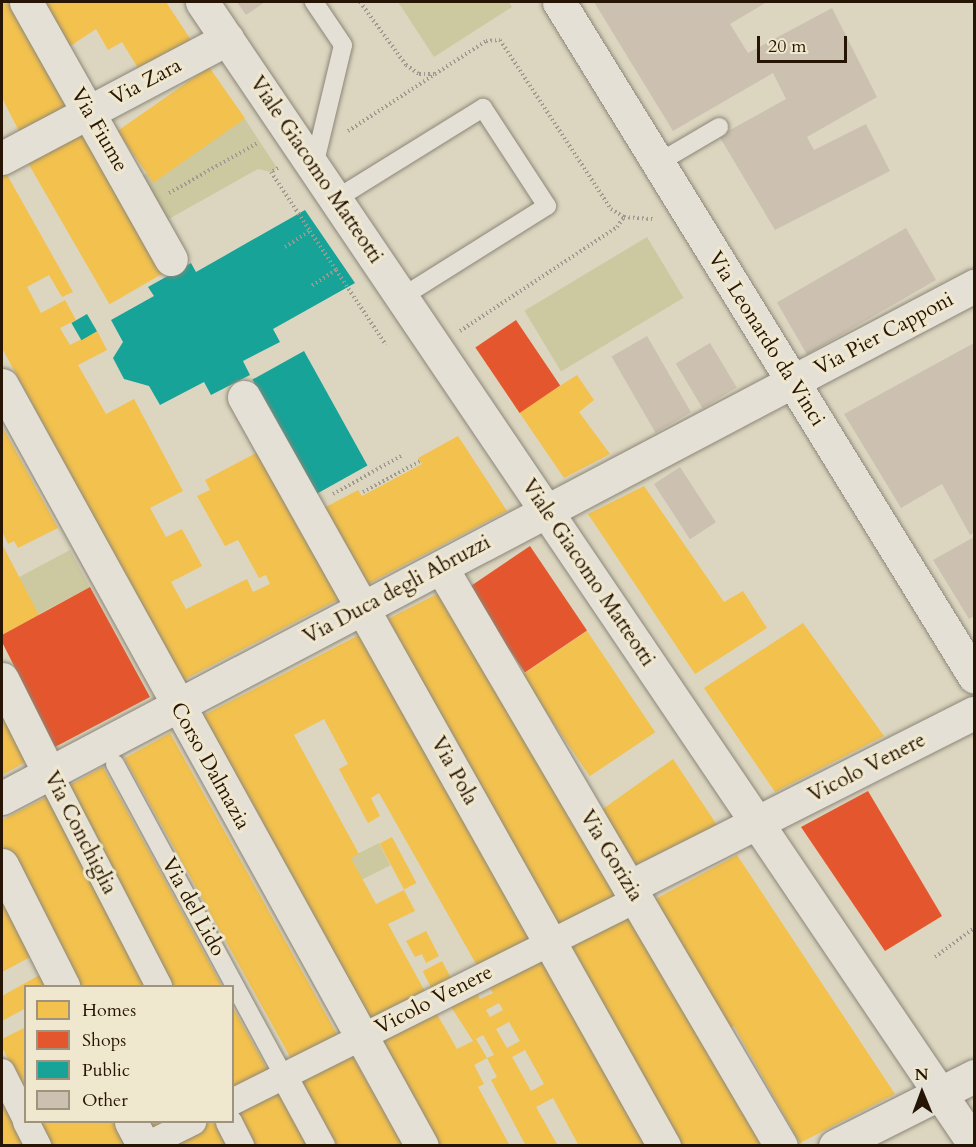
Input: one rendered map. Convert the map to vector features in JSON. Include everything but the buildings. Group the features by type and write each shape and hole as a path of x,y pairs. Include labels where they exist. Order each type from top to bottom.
{"street":[{"name":"Via Fiume","path":"26,2 171,259"},
{"name":"Viale Giacomo Matteotti","path":"202,2 975,1144"},
{"name":"Via Leonardo da Vinci","path":"559,2 975,676"},
{"name":"Via Zara","path":"2,158 227,39"},
{"name":"Via Pier Capponi","path":"793,382 975,286"},
{"name":"Via Duca degli Abruzzi","path":"2,798 793,382"},
{"name":"Corso Dalmazia","path":"2,385 177,706 422,1146"},
{"name":"Via Pola","path":"244,397 664,1146"},
{"name":"Via Gorizia","path":"441,567 781,1146"},
{"name":"Via Conchiglia","path":"2,679 158,985"},
{"name":"Vicolo Venere","path":"234,1101 550,942 633,893 757,825 975,713"},
{"path":"2,865 62,985"},
{"path":"2,1072 24,1117"},
{"name":"Via del Lido","path":"284,1076 322,1146"},
{"path":"835,1146 975,1076"},
{"path":"27,1123 38,1146"},
{"path":"140,1138 190,1123"},
{"path":"230,1123 241,1146"}],"lane":[{"path":"314,2 343,45 314,166"},
{"path":"336,200 483,108 548,206 402,297"},
{"path":"658,163 719,126"},
{"name":"Via del Lido","path":"115,764 284,1076"}],"path":[{"path":"360,2 406,65 419,74 435,74"},
{"path":"348,131 486,41 500,40 611,209 624,217 658,220"},
{"path":"143,208 263,140"},
{"path":"271,172 386,345"},
{"path":"458,332 617,227 624,217"},
{"path":"285,247 310,231"},
{"path":"310,287 336,270"},
{"path":"307,509 403,455"},
{"path":"363,492 420,461"},
{"path":"935,957 975,928"}],"shaded area":[{"path":"398,2 509,2 512,7 434,57"},
{"path":"245,119 277,168 271,172 258,169 167,220 142,176"},
{"path":"647,237 684,298 561,372 524,311"},
{"path":"70,550 90,587 39,614 19,577"},
{"path":"379,843 390,865 362,880 350,858"}]}
